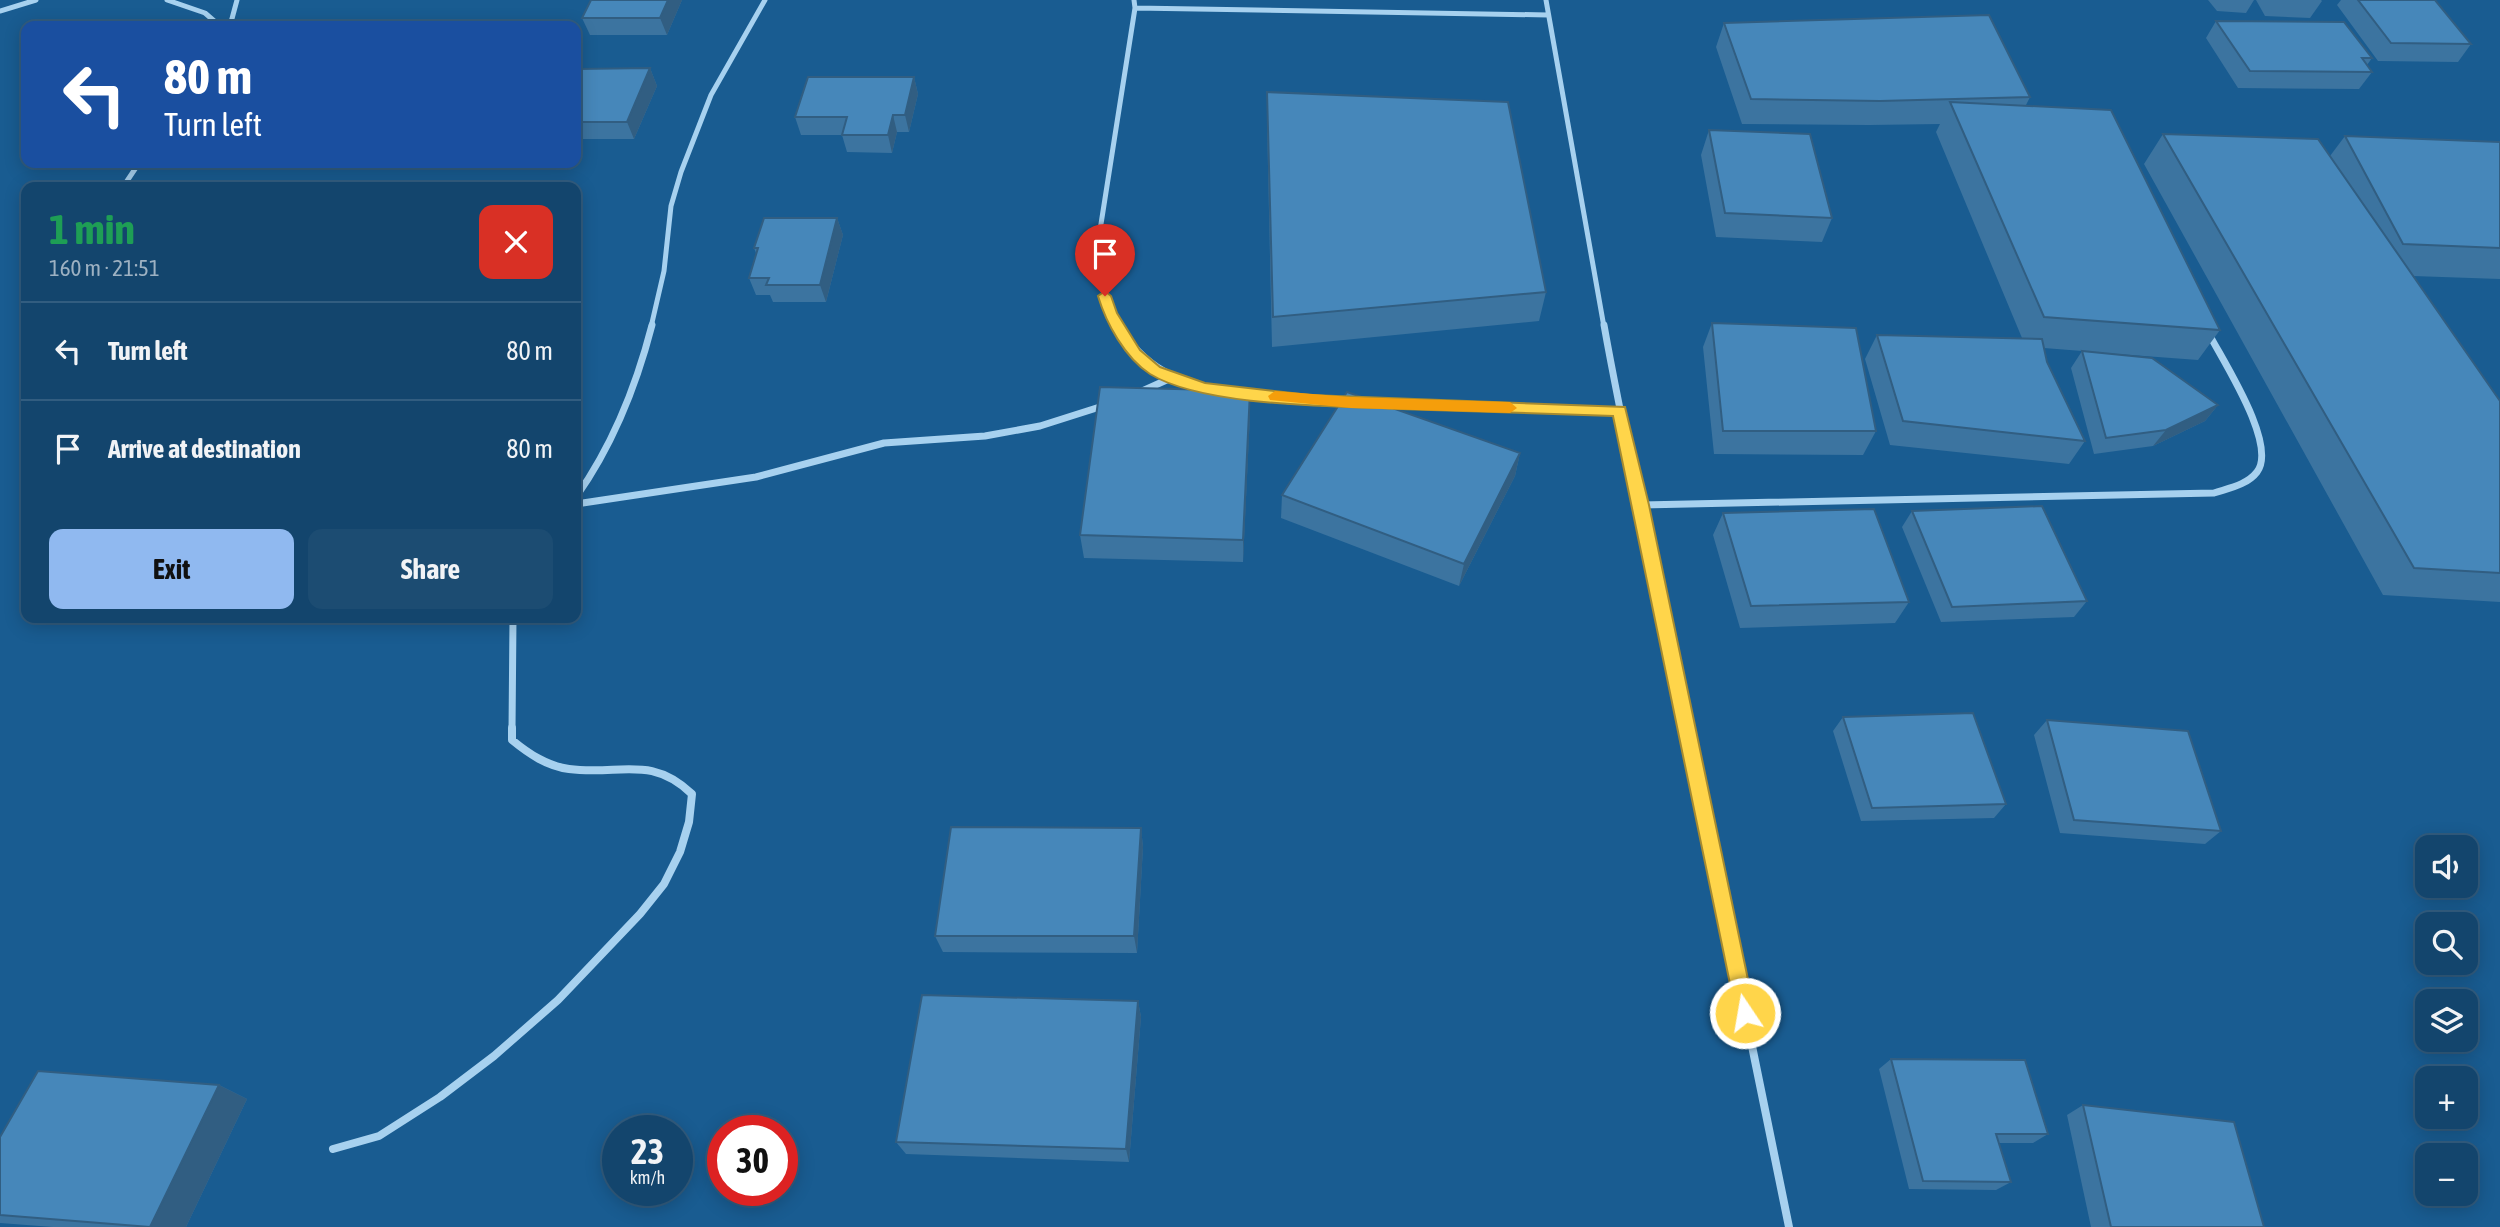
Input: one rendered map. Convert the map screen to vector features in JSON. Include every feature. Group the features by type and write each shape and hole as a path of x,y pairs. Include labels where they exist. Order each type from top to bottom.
{"street":[{"path":"0,11 36,0"},
{"path":"167,0 205,13 214,21"},
{"path":"231,21 237,0"},
{"path":"581,489 604,455 637,373 661,286 672,200 681,173 730,55 765,0"},
{"path":"1546,0 1619,411 1642,505 1789,1227"},
{"path":"1351,402 1203,388 1171,378 1135,354 1110,314 1099,278 1099,223 1135,4 1549,15"},
{"path":"1642,505 2214,493 2239,487 2259,469 2264,454 2261,435 2204,326"},
{"path":"1136,394 1171,378"},
{"path":"581,503 756,477 884,443 985,436 1040,426 1111,403"},
{"path":"1364,403 1619,411"},
{"path":"333,1149 379,1136 440,1097 494,1056 558,1000 640,914 664,884 680,852 689,822 692,794 680,780 663,771 640,767 579,771 548,764 512,740 513,623"}],"building":[{"path":"591,0 668,0 660,18 582,18"},
{"path":"2358,0 2435,0 2471,44 2391,43"},
{"path":"1989,15 2030,97 1880,101 1751,99 1724,23"},
{"path":"2216,21 2344,22 2372,58 2362,58 2372,72 2250,71"},
{"path":"650,68 627,122 581,122 581,69"},
{"path":"808,77 914,77 905,115 893,115 888,135 842,135 847,117 795,117"},
{"path":"1267,92 1508,102 1546,292 1273,317"},
{"path":"1950,102 2111,110 2220,330 2044,317"},
{"path":"1709,130 1810,134 1832,218 1725,213"},
{"path":"2163,134 2318,139 2500,401 2500,573 2414,568"},
{"path":"2345,136 2500,142 2500,248 2403,244"},
{"path":"764,218 837,218 820,285 766,285 769,278 749,278 758,248 754,248"},
{"path":"1712,323 1856,328 1876,431 1723,431"},
{"path":"1877,335 2042,339 2047,362 2085,441 1903,421"},
{"path":"2082,351 2152,358 2218,405 2166,430 2106,438"},
{"path":"1100,387 1250,391 1243,540 1080,535"},
{"path":"1347,392 1520,453 1464,564 1282,495"},
{"path":"2042,506 2087,601 1952,607 1912,511"},
{"path":"1874,509 1909,602 1751,606 1723,513"},
{"path":"1973,713 2006,804 1872,808 1843,717"},
{"path":"2047,720 2188,731 2221,831 2074,820"},
{"path":"951,827 1141,828 1134,936 935,936"},
{"path":"922,995 1138,1001 1126,1149 896,1142"},
{"path":"1891,1059 2025,1060 2048,1134 1996,1134 2011,1182 1923,1181"},
{"path":"38,1071 219,1085 150,1227 0,1215 0,1137"},
{"path":"2083,1105 2234,1122 2264,1227 2111,1227"}],"slow traffic":[{"path":"1275,396 1310,400 1510,408"}],"route":[{"path":"1105,296 1110,314 1135,354 1171,378 1203,388 1310,400 1619,411 1642,505 1745,1013"}]}
